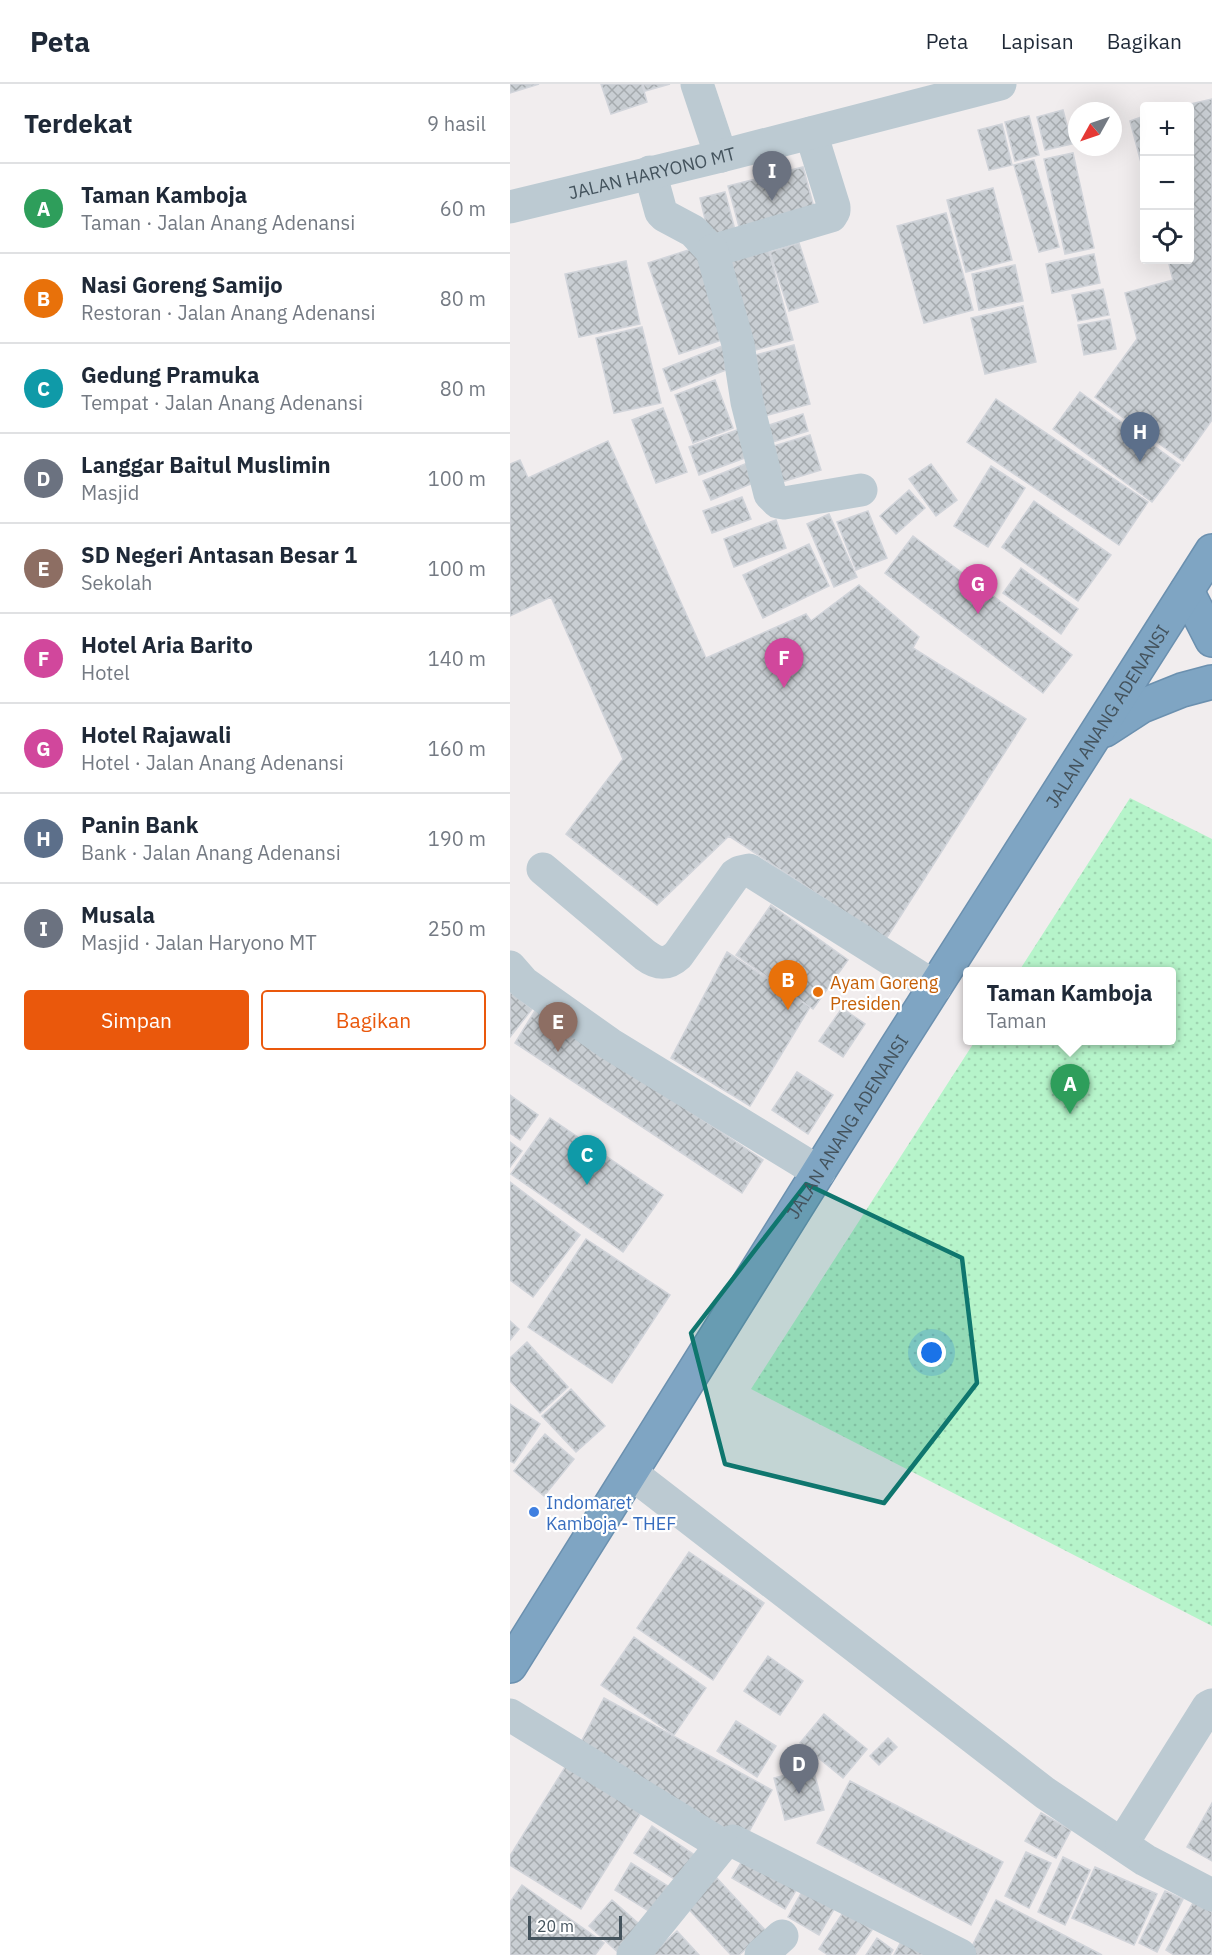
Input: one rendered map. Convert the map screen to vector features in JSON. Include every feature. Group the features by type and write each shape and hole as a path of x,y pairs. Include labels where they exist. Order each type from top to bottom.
{"highway":[{"name":"JALAN ANANG ADENANSI","path":"510,1666 935,987 1212,551"},
{"path":"1187,591 1212,640"},
{"path":"1094,738 1142,706 1182,690 1212,682"}],"street":[{"path":"697,84 721,156"},
{"name":"JALAN HARYONO MT","path":"510,207 721,156 1000,84"},
{"path":"712,251 831,216 834,207 811,133"},
{"path":"650,172 661,212 693,231 712,251 738,344 747,402 770,494 778,502 784,503 861,490"},
{"path":"543,869 645,955 661,963 672,960 678,955 735,875 749,870 935,987"},
{"path":"510,967 524,983 610,1044 819,1172"},
{"path":"631,1473 1046,1793 1145,1860 1212,1895"},
{"path":"1122,1844 1208,1707 1212,1705"},
{"path":"510,1715 722,1845"},
{"path":"633,1955 722,1845 733,1841 960,1955"}],"highlighted area":[{"path":"806,1184 962,1258 977,1383 884,1503 725,1464 691,1333"}],"green space":[{"path":"1130,798 1212,839 1212,1626 751,1389 972,1045 1176,1045 1176,967 1022,967"}],"building":[{"path":"510,84 539,84 510,93"},
{"path":"601,84 642,84 647,102 611,114"},
{"path":"643,84 670,84 645,91"},
{"path":"1212,99 1212,420 1183,461 1095,397 1137,339 1125,293 1173,280 1169,264 1194,264 1194,103"},
{"path":"1063,110 1068,129 1068,145 1045,150 1037,117"},
{"path":"1029,116 1039,155 1015,161 1005,122"},
{"path":"1140,117 1140,159 1130,121"},
{"path":"1002,124 1012,165 989,170 978,130"},
{"path":"1068,154 1068,156 1074,156 1094,248 1065,254 1044,159"},
{"path":"1034,160 1059,247 1039,252 1014,165"},
{"path":"803,167 816,215 741,234 728,186"},
{"path":"993,188 1012,260 966,272 947,200"},
{"path":"725,192 735,230 709,236 700,198"},
{"path":"946,213 973,310 924,323 897,226"},
{"path":"799,243 818,302 789,311 770,252"},
{"path":"767,245 793,340 748,352 722,256"},
{"path":"701,246 731,337 679,354 648,263"},
{"path":"1094,254 1100,283 1052,293 1046,264"},
{"path":"626,261 640,324 579,337 565,274"},
{"path":"1015,265 1023,301 979,310 972,274"},
{"path":"1103,289 1109,315 1078,321 1072,295"},
{"path":"1023,306 1036,362 985,374 971,318"},
{"path":"1110,319 1116,349 1084,355 1078,325"},
{"path":"642,327 661,403 614,413 596,338"},
{"path":"730,343 739,365 671,391 663,369"},
{"path":"794,345 810,404 764,416 748,357"},
{"path":"715,380 733,428 693,443 675,395"},
{"path":"1080,392 1180,465 1152,502 1053,429"},
{"path":"996,399 1148,502 1119,545 967,442"},
{"path":"663,408 687,472 656,483 632,420"},
{"path":"803,414 808,431 766,444 760,428"},
{"path":"740,429 750,456 699,475 689,447"},
{"path":"810,435 821,470 775,484 764,449"},
{"path":"608,441 706,658 806,614 811,621 859,585 919,637 913,648 1026,719 886,939 729,836 657,905 566,834 623,759 551,597 510,616 510,464 520,460 528,478"},
{"path":"750,462 758,481 711,500 703,481"},
{"path":"931,464 957,500 936,516 909,479"},
{"path":"991,466 1025,488 988,547 954,526"},
{"path":"909,490 925,508 896,534 880,516"},
{"path":"742,497 751,519 712,533 703,511"},
{"path":"1034,501 1111,555 1078,601 1002,547"},
{"path":"868,511 887,558 856,570 837,522"},
{"path":"829,514 857,577 834,587 807,524"},
{"path":"776,520 786,548 734,567 724,539"},
{"path":"913,536 1072,655 1043,693 885,573"},
{"path":"809,544 829,586 763,618 743,575"},
{"path":"1021,568 1078,609 1061,634 1003,593"},
{"path":"771,905 848,960 813,1009 736,955"},
{"path":"727,952 810,1007 750,1106 671,1058"},
{"path":"510,992 532,1009 510,1037"},
{"path":"842,1008 865,1024 843,1057 819,1041"},
{"path":"536,1009 763,1160 742,1193 515,1043"},
{"path":"797,1072 833,1095 808,1134 772,1110"},
{"path":"510,1095 538,1115 520,1140 510,1133"},
{"path":"550,1118 663,1195 623,1252 511,1174"},
{"path":"510,1142 522,1151 510,1167"},
{"path":"510,1182 580,1235 533,1297 510,1280"},
{"path":"586,1239 670,1295 612,1383 528,1327"},
{"path":"510,1321 519,1329 510,1340"},
{"path":"527,1342 568,1387 540,1413 510,1381 510,1358"},
{"path":"571,1389 605,1426 576,1452 542,1416"},
{"path":"510,1404 540,1424 514,1463 510,1461"},
{"path":"545,1434 574,1459 544,1496 514,1471"},
{"path":"689,1552 764,1603 713,1680 637,1628"},
{"path":"634,1637 706,1688 674,1735 601,1685"},
{"path":"768,1656 803,1681 780,1715 744,1691"},
{"path":"604,1698 772,1790 745,1839 578,1748"},
{"path":"824,1714 867,1749 843,1778 800,1743"},
{"path":"736,1721 776,1746 757,1777 717,1751"},
{"path":"888,1738 897,1747 879,1765 870,1756"},
{"path":"567,1764 642,1811 581,1909 510,1865 510,1856"},
{"path":"813,1768 824,1810 785,1820 774,1778"},
{"path":"850,1781 1003,1862 971,1925 817,1843"},
{"path":"1212,1803 1212,1861 1187,1847"},
{"path":"1041,1813 1071,1830 1056,1858 1025,1841"},
{"path":"652,1826 702,1860 685,1886 634,1853"},
{"path":"748,1851 801,1882 785,1909 732,1878"},
{"path":"1026,1852 1051,1863 1029,1908 1005,1896"},
{"path":"1063,1857 1090,1870 1065,1925 1038,1912"},
{"path":"631,1863 671,1888 655,1915 615,1890"},
{"path":"1095,1867 1157,1894 1134,1945 1072,1918"},
{"path":"714,1875 766,1931 739,1955 731,1955 683,1903"},
{"path":"522,1885 604,1943 595,1955 510,1955 510,1902"},
{"path":"805,1886 837,1904 819,1935 788,1917"},
{"path":"1165,1891 1183,1899 1157,1952 1139,1943"},
{"path":"612,1900 646,1930 621,1955 589,1926"},
{"path":"996,1900 1102,1955 975,1955 969,1952"},
{"path":"1194,1901 1212,1912 1212,1955 1174,1955 1166,1950"},
{"path":"844,1911 872,1930 855,1955 828,1955 819,1949"},
{"path":"677,1931 699,1955 651,1955"},
{"path":"904,1936 934,1955 894,1955"},
{"path":"877,1938 893,1950 890,1955 866,1955"}],"place":[{"name":"Musala","path":"772,201"},
{"name":"Panin Bank","path":"1140,462"},
{"name":"Hotel Rajawali","path":"978,614"},
{"name":"Hotel Aria Barito","path":"784,688"},
{"name":"Ayam Goreng Presiden","path":"818,992"},
{"name":"Nasi Goreng Samijo","path":"788,1010"},
{"name":"SD Negeri Antasan Besar 1","path":"558,1052"},
{"name":"Taman Kamboja","path":"1070,1114"},
{"name":"Gedung Pramuka","path":"587,1185"},
{"name":"Indomaret Kamboja - THEF","path":"534,1512"},
{"name":"Langgar Baitul Muslimin","path":"799,1794"}]}
